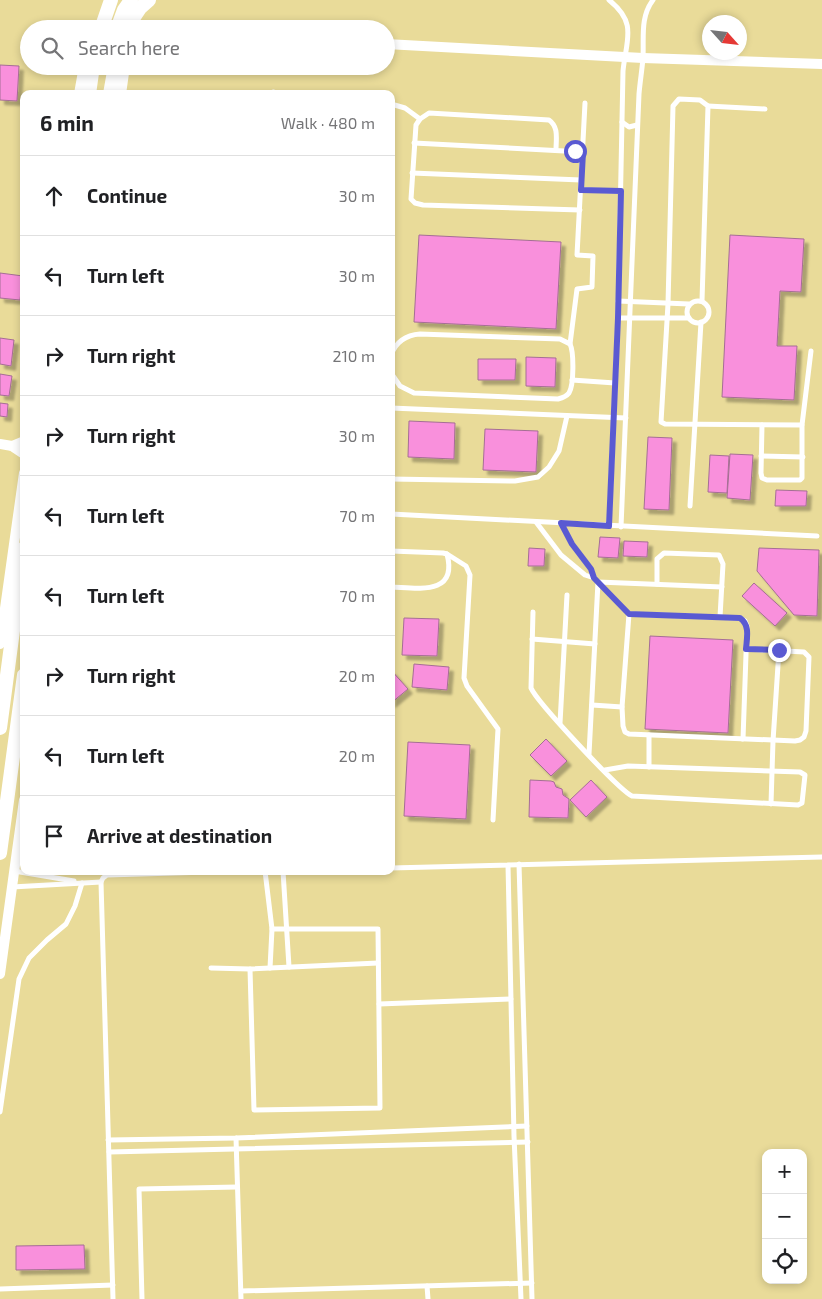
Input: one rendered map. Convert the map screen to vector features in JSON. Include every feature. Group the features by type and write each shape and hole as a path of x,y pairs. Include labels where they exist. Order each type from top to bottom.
{"main road":[{"path":"104,20 111,0"},
{"path":"120,20 131,0"},
{"path":"132,20 148,0"},
{"path":"90,90 92,75"},
{"path":"104,90 106,75"},
{"path":"111,90 113,75"},
{"path":"0,728 20,578"},
{"path":"0,853 20,705"}],"street":[{"path":"395,44 643,58 822,64"},
{"path":"80,90 82,75"},
{"path":"121,90 123,75"},
{"path":"12,446 20,443"},
{"path":"0,444 12,446 20,451"},
{"path":"0,644 20,502"},
{"path":"0,974 20,828"}],"lane":[{"path":"609,0 622,12 629,34 622,70 618,318 609,526"},
{"path":"621,527 638,94 643,58 644,21 653,0"},
{"path":"765,109 708,106 700,100 679,99 673,106 668,304 662,422 665,424 802,425"},
{"path":"395,379 408,392 421,394 558,399 569,393 572,380 573,351 570,344 576,289 592,287 593,256 577,255 585,103"},
{"path":"395,105 405,108 420,119"},
{"path":"702,301 708,106"},
{"path":"556,150 556,129 553,122 549,120 429,113 420,119 416,125 412,199 415,203 424,205 580,210"},
{"path":"622,122 629,127 637,125"},
{"path":"414,144 583,152"},
{"path":"412,173 581,180"},
{"path":"581,190 621,191"},
{"path":"618,301 668,304 689,304 695,301 702,301 708,306 709,312 707,319 701,322 694,322 688,318 618,318"},
{"path":"688,318 689,304"},
{"path":"690,506 701,322"},
{"path":"395,348 404,338 420,334 560,339 570,344"},
{"path":"762,425 762,478 767,480 798,481 802,478 802,425 811,351"},
{"path":"572,380 615,383"},
{"path":"395,408 626,418"},
{"path":"395,479 515,480 538,477 549,467 559,451 567,416"},
{"path":"761,456 802,457"},
{"path":"395,514 817,536"},
{"path":"536,522 561,555 586,575 596,580 629,614 740,618 745,621 747,626 743,739"},
{"path":"561,523 572,544 591,569 596,580 595,644 589,754"},
{"path":"395,551 447,554 466,566 470,576 465,682 498,729 493,820"},
{"path":"657,584 658,559 664,553 718,555 723,564 720,617"},
{"path":"395,587 430,588 441,584 449,572 450,565 447,554"},
{"path":"596,580 722,587"},
{"path":"560,723 567,594"},
{"path":"533,612 531,688 560,723 627,793 632,796 798,805 802,803 805,775 800,772 621,766 605,770"},
{"path":"629,614 622,707 623,726 626,732 634,735 773,741 800,740 806,732 809,657 804,652 746,649"},
{"path":"532,639 595,644"},
{"path":"771,804 779,650"},
{"path":"592,705 622,707"},
{"path":"649,735 649,767"},
{"path":"395,868 822,857"},
{"path":"519,864 532,1299"},
{"path":"508,865 514,1127 521,1299"},
{"path":"14,871 20,872"},
{"path":"32,886 33,875"},
{"path":"38,875 82,883"},
{"path":"107,875 101,882 113,1299"},
{"path":"265,875 272,929 270,968"},
{"path":"283,875 289,967"},
{"path":"12,887 101,882"},
{"path":"0,1112 19,979 29,958 66,924 75,906 82,883"},
{"path":"250,969 254,1110 380,1108 378,930 272,929"},
{"path":"211,968 250,969 378,963"},
{"path":"379,1004 511,999"},
{"path":"108,1140 236,1138 527,1126"},
{"path":"236,1138 241,1299"},
{"path":"109,1152 528,1142"},
{"path":"142,1299 139,1189 237,1187"},
{"path":"241,1291 532,1283"},
{"path":"0,1289 113,1285"},
{"path":"427,1286 428,1299"}],"building":[{"path":"0,65 19,66 17,101 0,100"},
{"path":"419,235 561,242 556,329 414,322"},
{"path":"730,235 804,239 801,292 780,291 777,346 797,346 794,400 722,397"},
{"path":"0,273 20,276 20,300 0,298"},
{"path":"0,338 14,340 11,366 0,364"},
{"path":"526,357 556,358 555,387 526,386"},
{"path":"478,359 516,359 515,380 478,380"},
{"path":"0,374 12,376 9,396 0,395"},
{"path":"0,403 8,404 7,417 0,416"},
{"path":"409,421 455,423 454,459 408,457"},
{"path":"485,429 538,431 536,472 483,470"},
{"path":"648,437 672,438 669,510 644,509"},
{"path":"730,454 753,455 750,500 727,498"},
{"path":"710,455 729,456 727,493 708,492"},
{"path":"776,490 807,491 806,506 775,506"},
{"path":"600,537 620,538 618,558 598,557"},
{"path":"624,541 648,542 647,557 623,556"},
{"path":"529,548 545,549 544,566 528,566"},
{"path":"759,548 819,550 817,616 794,615 757,571"},
{"path":"754,583 787,613 775,626 742,596"},
{"path":"404,618 439,619 437,656 402,655"},
{"path":"650,636 733,640 728,733 645,729"},
{"path":"414,664 449,667 447,690 412,687"},
{"path":"395,674 408,689 395,700"},
{"path":"546,739 567,761 551,776 530,755"},
{"path":"408,742 470,745 466,819 404,816"},
{"path":"530,780 551,781 554,782 556,787 562,789 563,795 569,799 568,818 529,817"},
{"path":"591,780 607,797 586,817 570,800"},
{"path":"84,1245 85,1269 16,1270 16,1246"}],"route":[{"path":"575,151 583,152 581,190 621,191 618,318 609,526 561,523 572,544 591,569 594,578 629,614 740,618 745,621 747,626 746,649 779,650"}]}
